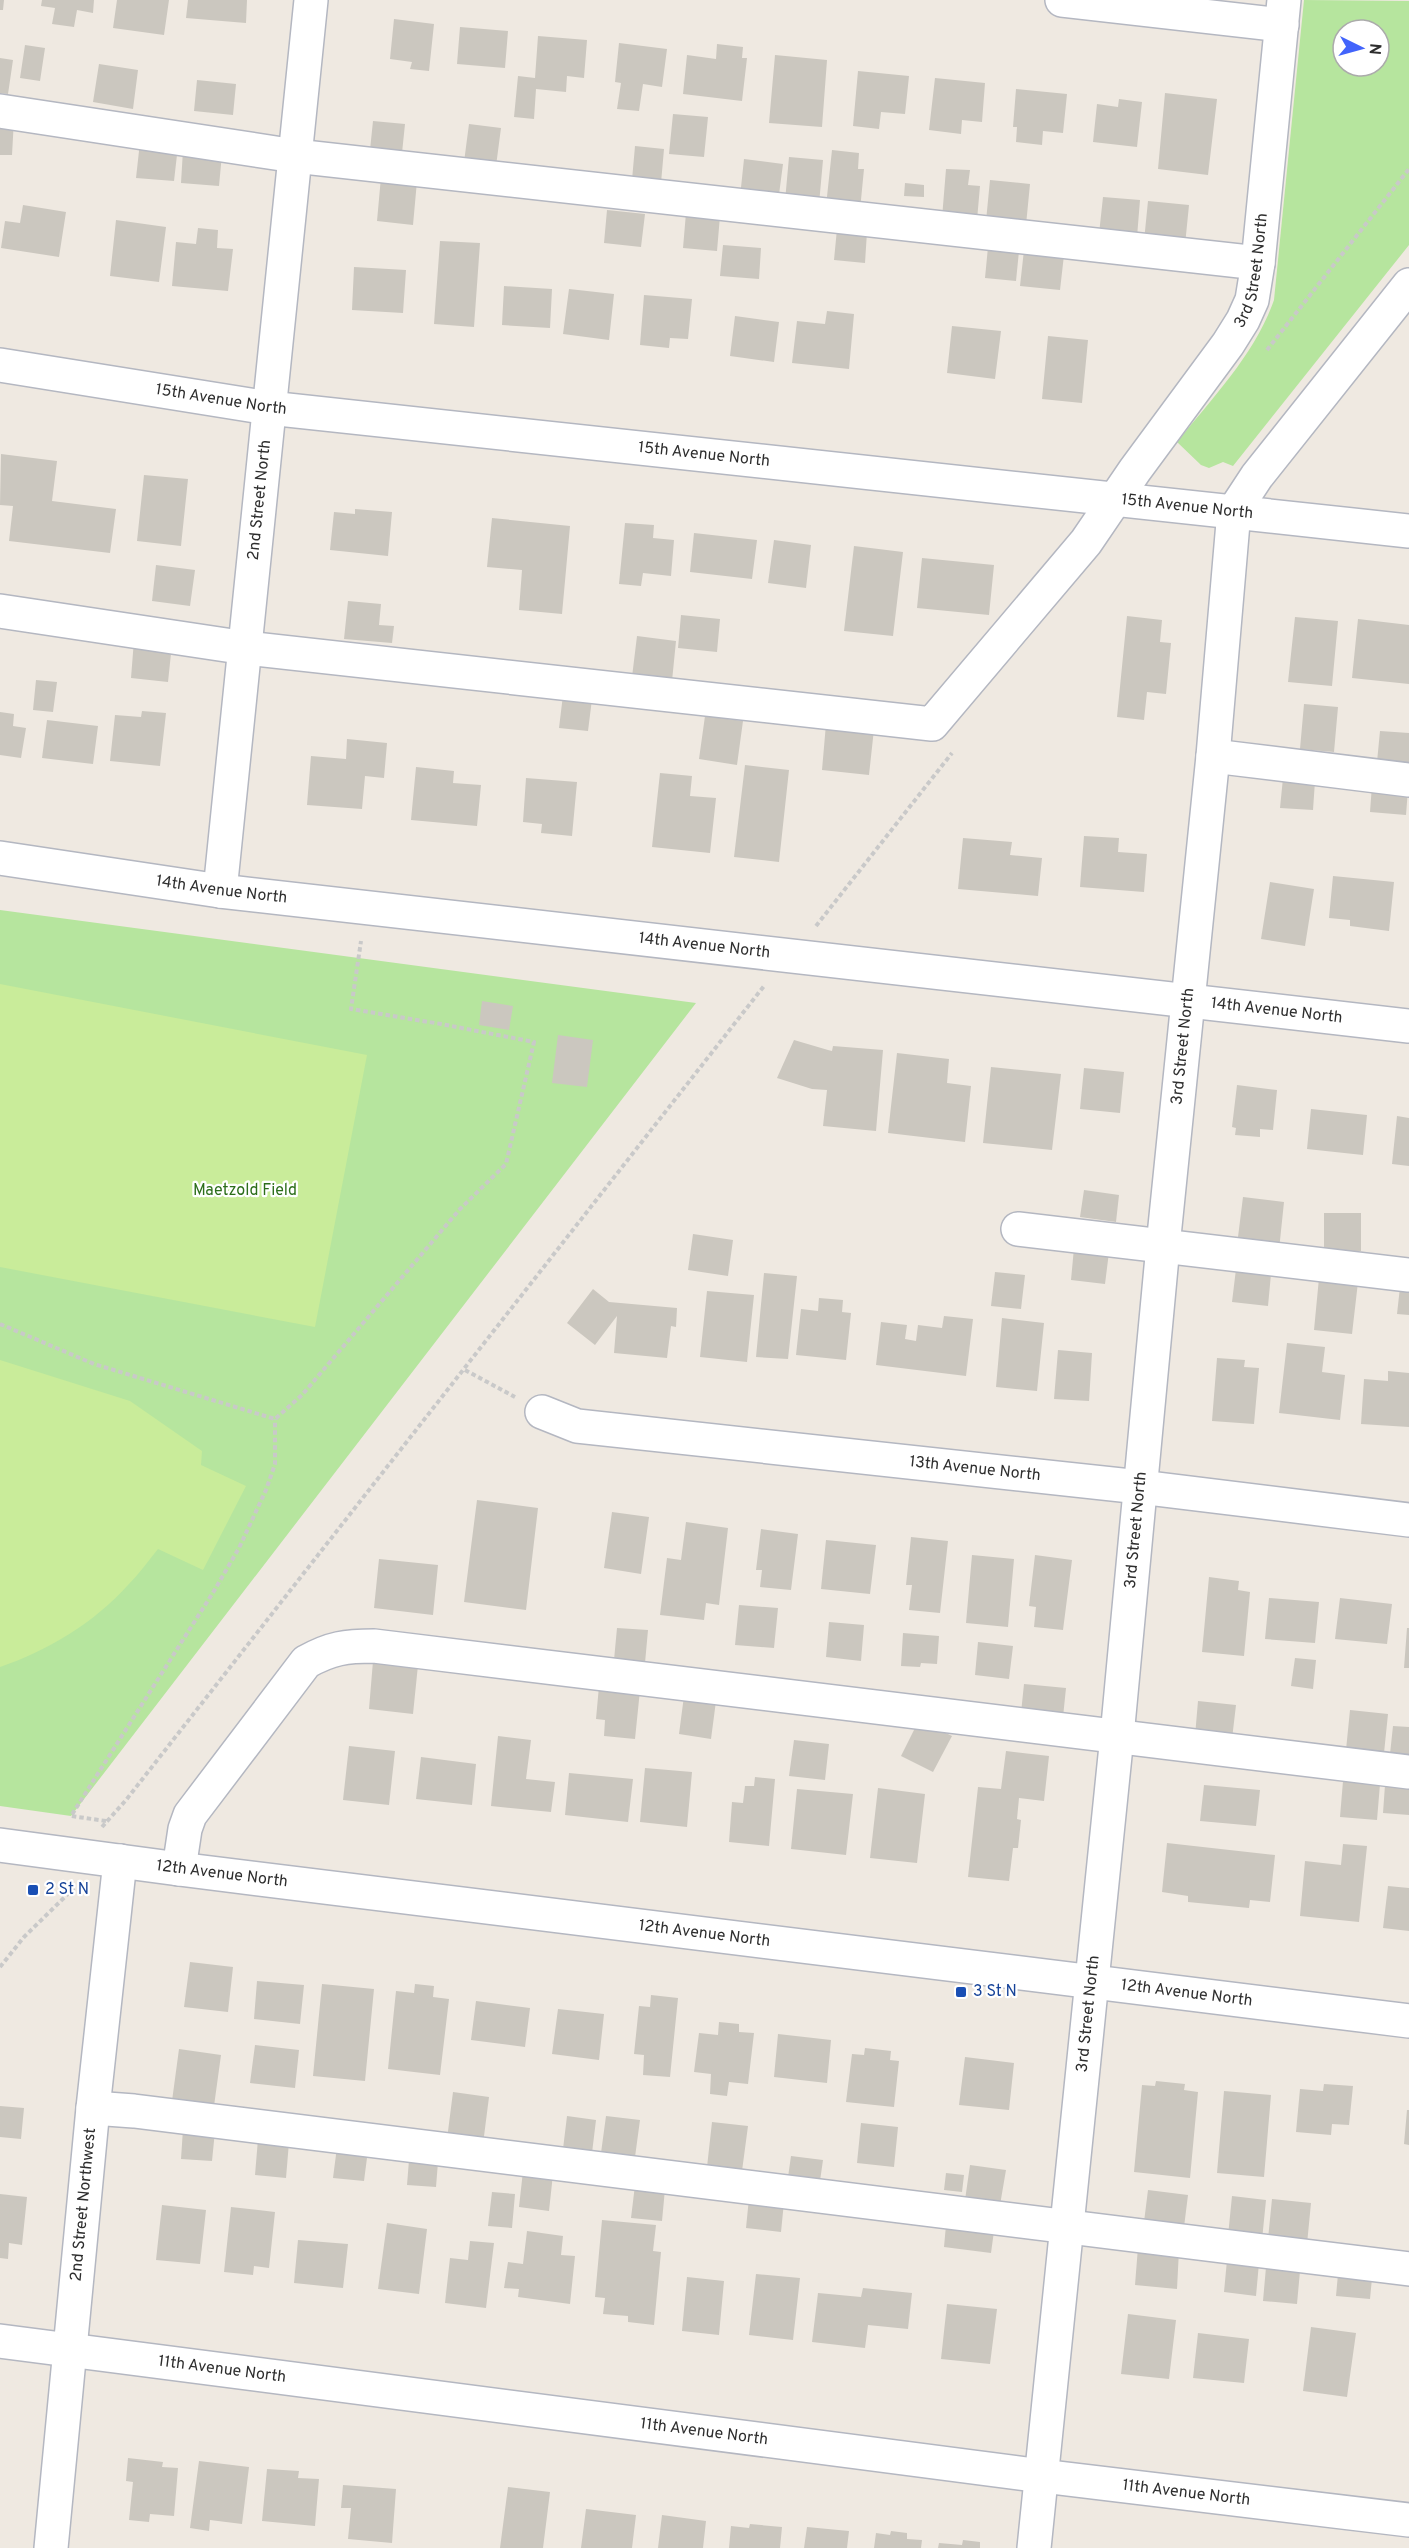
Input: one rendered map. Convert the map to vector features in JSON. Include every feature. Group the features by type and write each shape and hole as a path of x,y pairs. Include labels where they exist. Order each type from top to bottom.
{"street":[{"name":"2nd Street North","path":"220,891 311,0"},
{"path":"1062,0 1283,12"},
{"name":"3rd Street North","path":"246,648 932,724 1086,542 1243,320 1252,300 1258,263 1283,12"},
{"path":"0,111 295,156 1258,263"},
{"path":"1234,511 1257,476 1409,285"},
{"name":"15th Avenue North","path":"0,365 269,408 1409,531"},
{"name":"3rd Street North","path":"1034,2548 1117,1736 1187,999 1214,756 1234,511"},
{"path":"0,611 246,648"},
{"path":"1214,756 1409,780"},
{"name":"14th Avenue North","path":"0,858 220,891 1409,1026"},
{"path":"1018,1229 1409,1275"},
{"name":"13th Avenue North","path":"542,1412 577,1426 1140,1487 1409,1520"},
{"path":"179,1869 185,1829 190,1815 306,1662 328,1650 349,1646 386,1647 1409,1772"},
{"name":"12th Avenue North","path":"0,1845 120,1862 1409,2021"},
{"name":"2nd Street Northwest","path":"51,2548 93,2108 120,1862"},
{"path":"93,2108 135,2111 1409,2269"},
{"name":"11th Avenue North","path":"0,2341 1042,2476 1409,2520"}],"path":[{"path":"106,1821 71,1816 239,1548 262,1500 275,1464 275,1419 302,1395 460,1209 506,1164 534,1042 441,1023 351,1009 358,951"},
{"path":"98,1833 465,1370 765,985"},
{"path":"0,1324 94,1364 275,1419"},
{"path":"465,1370 542,1412"},
{"path":"0,1967 24,1937 76,1885"}],"green space":[{"path":"1304,0 1409,1 1409,245 1233,466 1223,462 1209,468 1201,465 1177,442 1219,392 1256,339 1274,300"},
{"name":"Maetzold Field","path":"0,910 696,1003 71,1816 0,1806"},
{"path":"0,984 367,1055 315,1327 0,1267"},
{"path":"0,1360 130,1401 202,1451 201,1465 246,1486 203,1570 158,1549 115,1599 100,1612 52,1644 0,1667"}],"building":[{"path":"0,0 4,0 3,10 0,10"},
{"path":"42,0 94,0 93,13 77,10 74,27 52,24 55,8 41,6"},
{"path":"117,0 169,0 164,35 113,28"},
{"path":"188,0 247,0 246,23 186,18"},
{"path":"394,19 434,24 429,71 410,69 412,62 390,59"},
{"path":"460,27 508,31 505,68 457,64"},
{"path":"538,36 587,40 584,78 567,76 566,92 536,89 534,119 514,117 518,76 535,78"},
{"path":"619,43 667,49 662,87 643,84 639,111 617,109 621,83 615,82"},
{"path":"717,44 743,47 742,58 747,58 742,101 683,94 687,55 716,59"},
{"path":"25,45 45,48 40,81 20,78"},
{"path":"775,55 827,60 822,127 769,123"},
{"path":"0,58 13,60 8,94 0,93"},
{"path":"99,64 138,70 133,109 93,102"},
{"path":"858,71 909,76 905,114 881,112 879,129 853,126"},
{"path":"935,78 985,83 982,122 962,120 961,134 929,130"},
{"path":"197,80 236,84 233,115 194,111"},
{"path":"1016,89 1067,94 1063,133 1043,131 1042,145 1016,142 1017,127 1013,127"},
{"path":"1165,93 1217,99 1208,175 1158,169"},
{"path":"1119,99 1142,102 1137,147 1093,142 1097,104 1118,107"},
{"path":"673,114 708,117 704,157 669,154"},
{"path":"0,118 14,119 12,155 0,155"},
{"path":"373,121 405,124 402,153 370,150"},
{"path":"469,124 501,128 496,166 464,162"},
{"path":"140,142 178,146 174,181 136,178"},
{"path":"635,146 664,149 661,183 632,180"},
{"path":"183,150 222,154 219,186 181,183"},
{"path":"832,150 859,153 858,169 864,169 860,210 826,206"},
{"path":"789,157 823,160 819,204 785,201"},
{"path":"744,159 783,164 778,202 740,197"},
{"path":"946,169 970,170 968,185 980,186 977,220 942,218"},
{"path":"381,177 417,181 413,225 377,221"},
{"path":"990,180 1030,184 1026,225 986,221"},
{"path":"905,183 924,185 924,197 904,196"},
{"path":"1103,197 1140,200 1137,237 1099,234"},
{"path":"1148,201 1189,205 1185,245 1144,241"},
{"path":"23,205 66,212 59,257 1,248 5,221 20,223"},
{"path":"607,210 645,214 641,247 604,243"},
{"path":"686,213 720,216 717,251 683,248"},
{"path":"116,220 166,227 159,282 110,276"},
{"path":"198,228 218,230 217,248 233,249 228,291 172,286 176,242 196,244"},
{"path":"837,229 867,232 865,263 834,260"},
{"path":"440,241 480,243 474,327 434,324"},
{"path":"723,245 761,248 759,279 720,276"},
{"path":"988,247 1019,251 1016,281 985,278"},
{"path":"1024,250 1064,255 1060,290 1020,286"},
{"path":"354,267 406,270 403,313 352,310"},
{"path":"504,286 552,289 550,328 502,325"},
{"path":"569,289 614,294 609,340 563,334"},
{"path":"644,295 692,299 688,339 670,338 669,348 640,345"},
{"path":"827,311 854,314 849,369 792,363 797,321 825,324"},
{"path":"735,316 779,322 774,362 730,356"},
{"path":"952,326 1001,331 995,379 947,373"},
{"path":"1048,336 1088,340 1082,403 1042,399"},
{"path":"1,454 57,461 52,501 116,509 110,553 9,541 13,506 0,505"},
{"path":"144,475 188,479 181,546 137,541"},
{"path":"355,509 392,512 388,556 330,550 334,512 355,514"},
{"path":"492,518 570,526 562,614 519,610 522,570 487,567"},
{"path":"625,523 654,525 653,538 674,540 671,576 643,573 641,586 619,584"},
{"path":"694,533 757,540 752,579 690,572"},
{"path":"774,540 811,545 806,588 768,583"},
{"path":"854,546 903,552 893,636 844,631"},
{"path":"922,558 994,565 989,615 917,608"},
{"path":"156,565 195,570 190,606 152,601"},
{"path":"348,601 381,604 379,625 394,626 392,643 344,639"},
{"path":"681,615 720,619 717,652 678,648"},
{"path":"1127,616 1162,620 1160,642 1171,643 1166,694 1147,692 1144,720 1117,717"},
{"path":"1295,617 1338,621 1332,686 1288,682"},
{"path":"1358,619 1409,625 1409,684 1352,678"},
{"path":"637,636 676,641 672,681 632,677"},
{"path":"134,640 172,644 168,682 131,678"},
{"path":"36,680 57,682 53,712 33,710"},
{"path":"563,695 592,699 588,731 559,728"},
{"path":"1304,704 1338,707 1334,752 1300,749"},
{"path":"142,711 166,713 160,766 110,761 115,715 141,717"},
{"path":"0,712 14,714 13,726 26,728 21,758 0,755"},
{"path":"705,716 743,721 737,765 699,759"},
{"path":"47,720 98,726 93,764 42,758"},
{"path":"826,724 874,729 869,775 822,770"},
{"path":"1380,731 1409,733 1409,765 1377,762"},
{"path":"347,739 387,743 384,778 365,776 362,809 307,805 311,756 346,759"},
{"path":"745,765 789,770 779,862 734,857"},
{"path":"416,767 454,771 453,783 481,785 477,826 411,820"},
{"path":"660,773 692,776 690,796 716,798 710,853 652,847"},
{"path":"526,778 577,782 572,836 541,833 542,824 523,822"},
{"path":"1283,778 1315,781 1313,810 1280,808"},
{"path":"1372,785 1408,789 1406,815 1370,812"},
{"path":"1084,836 1119,838 1118,852 1147,854 1144,892 1080,887"},
{"path":"963,838 1012,842 1010,855 1042,858 1038,896 958,889"},
{"path":"1333,876 1394,882 1389,931 1350,926 1350,920 1329,918"},
{"path":"1270,882 1314,889 1305,946 1261,939"},
{"path":"482,1001 513,1006 509,1030 479,1025"},
{"path":"558,1035 593,1040 587,1087 552,1083"},
{"path":"794,1040 832,1051 833,1046 883,1050 876,1131 823,1126 827,1090 812,1089 777,1078"},
{"path":"897,1053 949,1059 947,1083 971,1086 965,1142 888,1133"},
{"path":"991,1067 1061,1074 1052,1150 983,1143"},
{"path":"1084,1068 1124,1072 1120,1113 1080,1109"},
{"path":"1237,1085 1277,1090 1273,1130 1260,1129 1260,1137 1235,1135 1236,1128 1232,1127"},
{"path":"1311,1109 1367,1115 1363,1155 1307,1149"},
{"path":"1397,1116 1409,1118 1409,1166 1392,1164"},
{"path":"1084,1190 1119,1195 1116,1222 1080,1217"},
{"path":"1243,1197 1284,1202 1279,1250 1237,1245"},
{"path":"1324,1213 1361,1213 1361,1251 1324,1251"},
{"path":"693,1234 733,1240 728,1276 688,1270"},
{"path":"1074,1248 1109,1252 1105,1284 1071,1280"},
{"path":"1236,1269 1271,1274 1268,1306 1232,1302"},
{"path":"995,1272 1025,1275 1021,1309 991,1306"},
{"path":"764,1273 797,1276 788,1359 756,1357"},
{"path":"1319,1278 1358,1282 1352,1334 1314,1330"},
{"path":"1400,1287 1409,1288 1409,1315 1397,1314"},
{"path":"593,1289 609,1302 677,1308 676,1327 671,1326 667,1358 614,1353 617,1316 595,1345 567,1323"},
{"path":"707,1291 754,1295 747,1362 700,1357"},
{"path":"819,1298 843,1300 842,1312 851,1313 846,1360 796,1355 801,1309 818,1311"},
{"path":"944,1316 973,1319 966,1376 876,1365 881,1322 907,1325 905,1339 916,1341 918,1325 942,1328"},
{"path":"1002,1318 1044,1323 1037,1391 996,1387"},
{"path":"1287,1343 1325,1347 1322,1372 1345,1375 1340,1420 1279,1413"},
{"path":"1058,1350 1092,1353 1089,1401 1054,1399"},
{"path":"1217,1358 1245,1360 1244,1367 1259,1368 1254,1424 1212,1421"},
{"path":"1388,1371 1409,1373 1409,1427 1361,1424 1364,1379 1388,1381"},
{"path":"477,1500 538,1508 526,1610 464,1602"},
{"path":"612,1512 649,1517 641,1574 604,1568"},
{"path":"686,1522 728,1528 719,1605 706,1603 704,1620 660,1615 667,1558 681,1560"},
{"path":"761,1529 798,1534 791,1590 760,1587 762,1570 756,1570"},
{"path":"911,1537 948,1541 940,1613 909,1610 912,1585 906,1585"},
{"path":"826,1540 876,1545 870,1594 821,1589"},
{"path":"972,1555 1014,1559 1008,1627 966,1623"},
{"path":"1035,1555 1072,1560 1063,1630 1034,1627 1036,1607 1029,1606"},
{"path":"379,1559 438,1565 433,1615 374,1608"},
{"path":"1209,1577 1239,1581 1238,1590 1250,1592 1244,1656 1202,1652"},
{"path":"1269,1598 1319,1602 1315,1643 1265,1639"},
{"path":"1340,1598 1392,1604 1387,1644 1335,1639"},
{"path":"739,1605 778,1608 774,1648 735,1645"},
{"path":"829,1622 864,1625 861,1661 826,1657"},
{"path":"617,1628 648,1630 645,1663 614,1660"},
{"path":"1407,1628 1409,1628 1409,1668 1404,1668"},
{"path":"903,1633 939,1636 937,1664 921,1663 920,1667 901,1666"},
{"path":"978,1642 1013,1646 1009,1679 975,1675"},
{"path":"1295,1658 1316,1660 1313,1689 1291,1686"},
{"path":"373,1661 418,1665 413,1714 369,1709"},
{"path":"1024,1684 1066,1688 1063,1717 1021,1713"},
{"path":"599,1686 640,1690 635,1739 604,1736 605,1720 596,1719"},
{"path":"684,1696 716,1701 711,1739 679,1734"},
{"path":"1198,1701 1236,1705 1232,1739 1195,1736"},
{"path":"1350,1710 1388,1714 1384,1753 1346,1750"},
{"path":"919,1720 952,1736 933,1772 901,1756"},
{"path":"1393,1726 1409,1727 1409,1756 1390,1754"},
{"path":"498,1736 531,1740 526,1779 555,1782 551,1812 491,1806"},
{"path":"794,1740 829,1744 825,1780 789,1776"},
{"path":"349,1746 395,1751 389,1805 343,1800"},
{"path":"1006,1751 1049,1756 1044,1801 1019,1798 1017,1819 1021,1820 1018,1848 1013,1848 1009,1881 968,1877 978,1787 1001,1789"},
{"path":"421,1757 476,1764 472,1805 416,1799"},
{"path":"645,1768 692,1772 687,1827 640,1822"},
{"path":"569,1773 633,1779 628,1822 565,1815"},
{"path":"755,1777 775,1779 769,1846 729,1842 732,1802 743,1803 745,1786 754,1786"},
{"path":"1343,1781 1380,1784 1377,1820 1340,1817"},
{"path":"1204,1785 1260,1790 1256,1826 1200,1821"},
{"path":"1385,1785 1409,1787 1409,1815 1383,1813"},
{"path":"878,1788 925,1794 917,1863 870,1858"},
{"path":"797,1789 853,1794 846,1855 791,1849"},
{"path":"1167,1843 1275,1855 1270,1902 1250,1900 1249,1908 1188,1902 1188,1896 1162,1892"},
{"path":"1343,1844 1367,1846 1359,1922 1300,1916 1305,1861 1341,1865"},
{"path":"1388,1886 1409,1888 1409,1931 1383,1928"},
{"path":"190,1962 233,1967 228,2012 184,2007"},
{"path":"257,1981 304,1985 300,2024 254,2019"},
{"path":"322,1984 374,1989 365,2081 313,2076"},
{"path":"415,1984 434,1986 433,1997 449,1999 440,2075 388,2069 396,1991 414,1993"},
{"path":"651,1995 678,1998 670,2077 643,2075 644,2055 634,2054 639,2006 650,2007"},
{"path":"476,2001 530,2008 525,2047 471,2040"},
{"path":"558,2009 604,2014 599,2060 552,2054"},
{"path":"719,2022 739,2024 739,2032 754,2033 748,2084 729,2082 727,2096 710,2094 711,2074 694,2072 699,2033 718,2035"},
{"path":"778,2034 831,2040 827,2083 774,2077"},
{"path":"255,2045 299,2050 295,2088 250,2083"},
{"path":"865,2048 891,2051 890,2060 899,2061 894,2107 846,2102 852,2054 864,2055"},
{"path":"179,2049 221,2055 214,2106 172,2101"},
{"path":"965,2057 1014,2063 1009,2110 959,2105"},
{"path":"1156,2081 1185,2084 1184,2090 1198,2092 1190,2178 1134,2172 1142,2085 1155,2086"},
{"path":"1324,2084 1353,2086 1349,2125 1332,2124 1331,2135 1296,2132 1300,2089 1323,2091"},
{"path":"1224,2091 1271,2095 1264,2177 1217,2173"},
{"path":"453,2092 489,2097 483,2144 447,2139"},
{"path":"0,2106 24,2108 21,2139 0,2137"},
{"path":"1407,2110 1409,2110 1409,2145 1404,2144"},
{"path":"567,2116 596,2120 592,2153 563,2149"},
{"path":"606,2116 640,2120 635,2157 601,2153"},
{"path":"712,2122 748,2126 742,2171 707,2167"},
{"path":"861,2123 898,2127 894,2167 857,2163"},
{"path":"183,2129 215,2131 212,2161 181,2159"},
{"path":"258,2139 289,2142 286,2178 255,2175"},
{"path":"337,2147 368,2150 364,2181 333,2178"},
{"path":"791,2156 823,2160 820,2181 788,2177"},
{"path":"409,2160 438,2162 436,2187 407,2185"},
{"path":"970,2165 1006,2170 1000,2205 965,2200"},
{"path":"523,2171 553,2174 549,2211 519,2207"},
{"path":"946,2173 964,2175 962,2192 944,2190"},
{"path":"635,2185 665,2189 662,2221 631,2218"},
{"path":"1148,2190 1188,2195 1184,2227 1144,2222"},
{"path":"492,2192 515,2194 512,2228 488,2226"},
{"path":"0,2194 27,2197 22,2245 9,2243 8,2259 0,2258"},
{"path":"1232,2196 1266,2200 1262,2240 1228,2236"},
{"path":"749,2198 784,2202 781,2232 746,2228"},
{"path":"1272,2199 1311,2203 1307,2244 1268,2239"},
{"path":"162,2205 206,2210 200,2264 156,2260"},
{"path":"231,2207 275,2212 269,2268 254,2266 253,2275 224,2272"},
{"path":"602,2220 656,2225 653,2251 661,2252 654,2325 628,2322 628,2316 603,2314 605,2298 595,2297"},
{"path":"387,2223 427,2229 419,2294 378,2289"},
{"path":"946,2225 994,2231 991,2253 944,2247"},
{"path":"527,2231 563,2236 561,2255 575,2256 570,2304 518,2297 519,2289 504,2288 508,2262 523,2264"},
{"path":"298,2240 348,2244 343,2288 294,2283"},
{"path":"470,2241 494,2243 486,2308 445,2303 450,2258 468,2260"},
{"path":"1138,2247 1179,2250 1177,2289 1135,2285"},
{"path":"1227,2260 1259,2263 1256,2296 1224,2292"},
{"path":"1266,2267 1300,2271 1297,2304 1263,2301"},
{"path":"756,2274 800,2278 793,2340 749,2335"},
{"path":"1338,2274 1372,2278 1370,2299 1336,2296"},
{"path":"687,2277 724,2281 719,2335 682,2331"},
{"path":"863,2288 912,2293 908,2329 868,2325 865,2348 812,2342 818,2293 861,2297"},
{"path":"947,2304 997,2309 990,2364 941,2359"},
{"path":"1128,2314 1176,2320 1169,2379 1121,2374"},
{"path":"1311,2327 1356,2333 1347,2397 1303,2391"},
{"path":"1198,2333 1249,2339 1244,2383 1193,2378"},
{"path":"128,2458 163,2462 162,2467 178,2468 174,2516 150,2514 149,2522 129,2520 133,2482 126,2481"},
{"path":"199,2461 249,2467 242,2524 210,2520 209,2531 190,2528"},
{"path":"267,2469 299,2471 298,2478 319,2479 315,2526 262,2521"},
{"path":"343,2485 396,2489 392,2543 348,2539 351,2508 341,2508"},
{"path":"508,2487 550,2492 543,2548 500,2548"},
{"path":"586,2509 636,2515 632,2548 581,2548"},
{"path":"662,2515 706,2521 703,2548 658,2548"},
{"path":"750,2524 782,2527 780,2548 729,2548 731,2526 749,2528"},
{"path":"807,2527 849,2531 847,2548 804,2548"},
{"path":"891,2531 907,2533 907,2539 922,2540 921,2548 874,2548 876,2533 890,2535"},
{"path":"963,2540 980,2542 980,2548 938,2548 939,2543 962,2545"}],"place":[{"name":"2 St N","path":"33,1890"},
{"name":"3 St N","path":"961,1992"}]}
